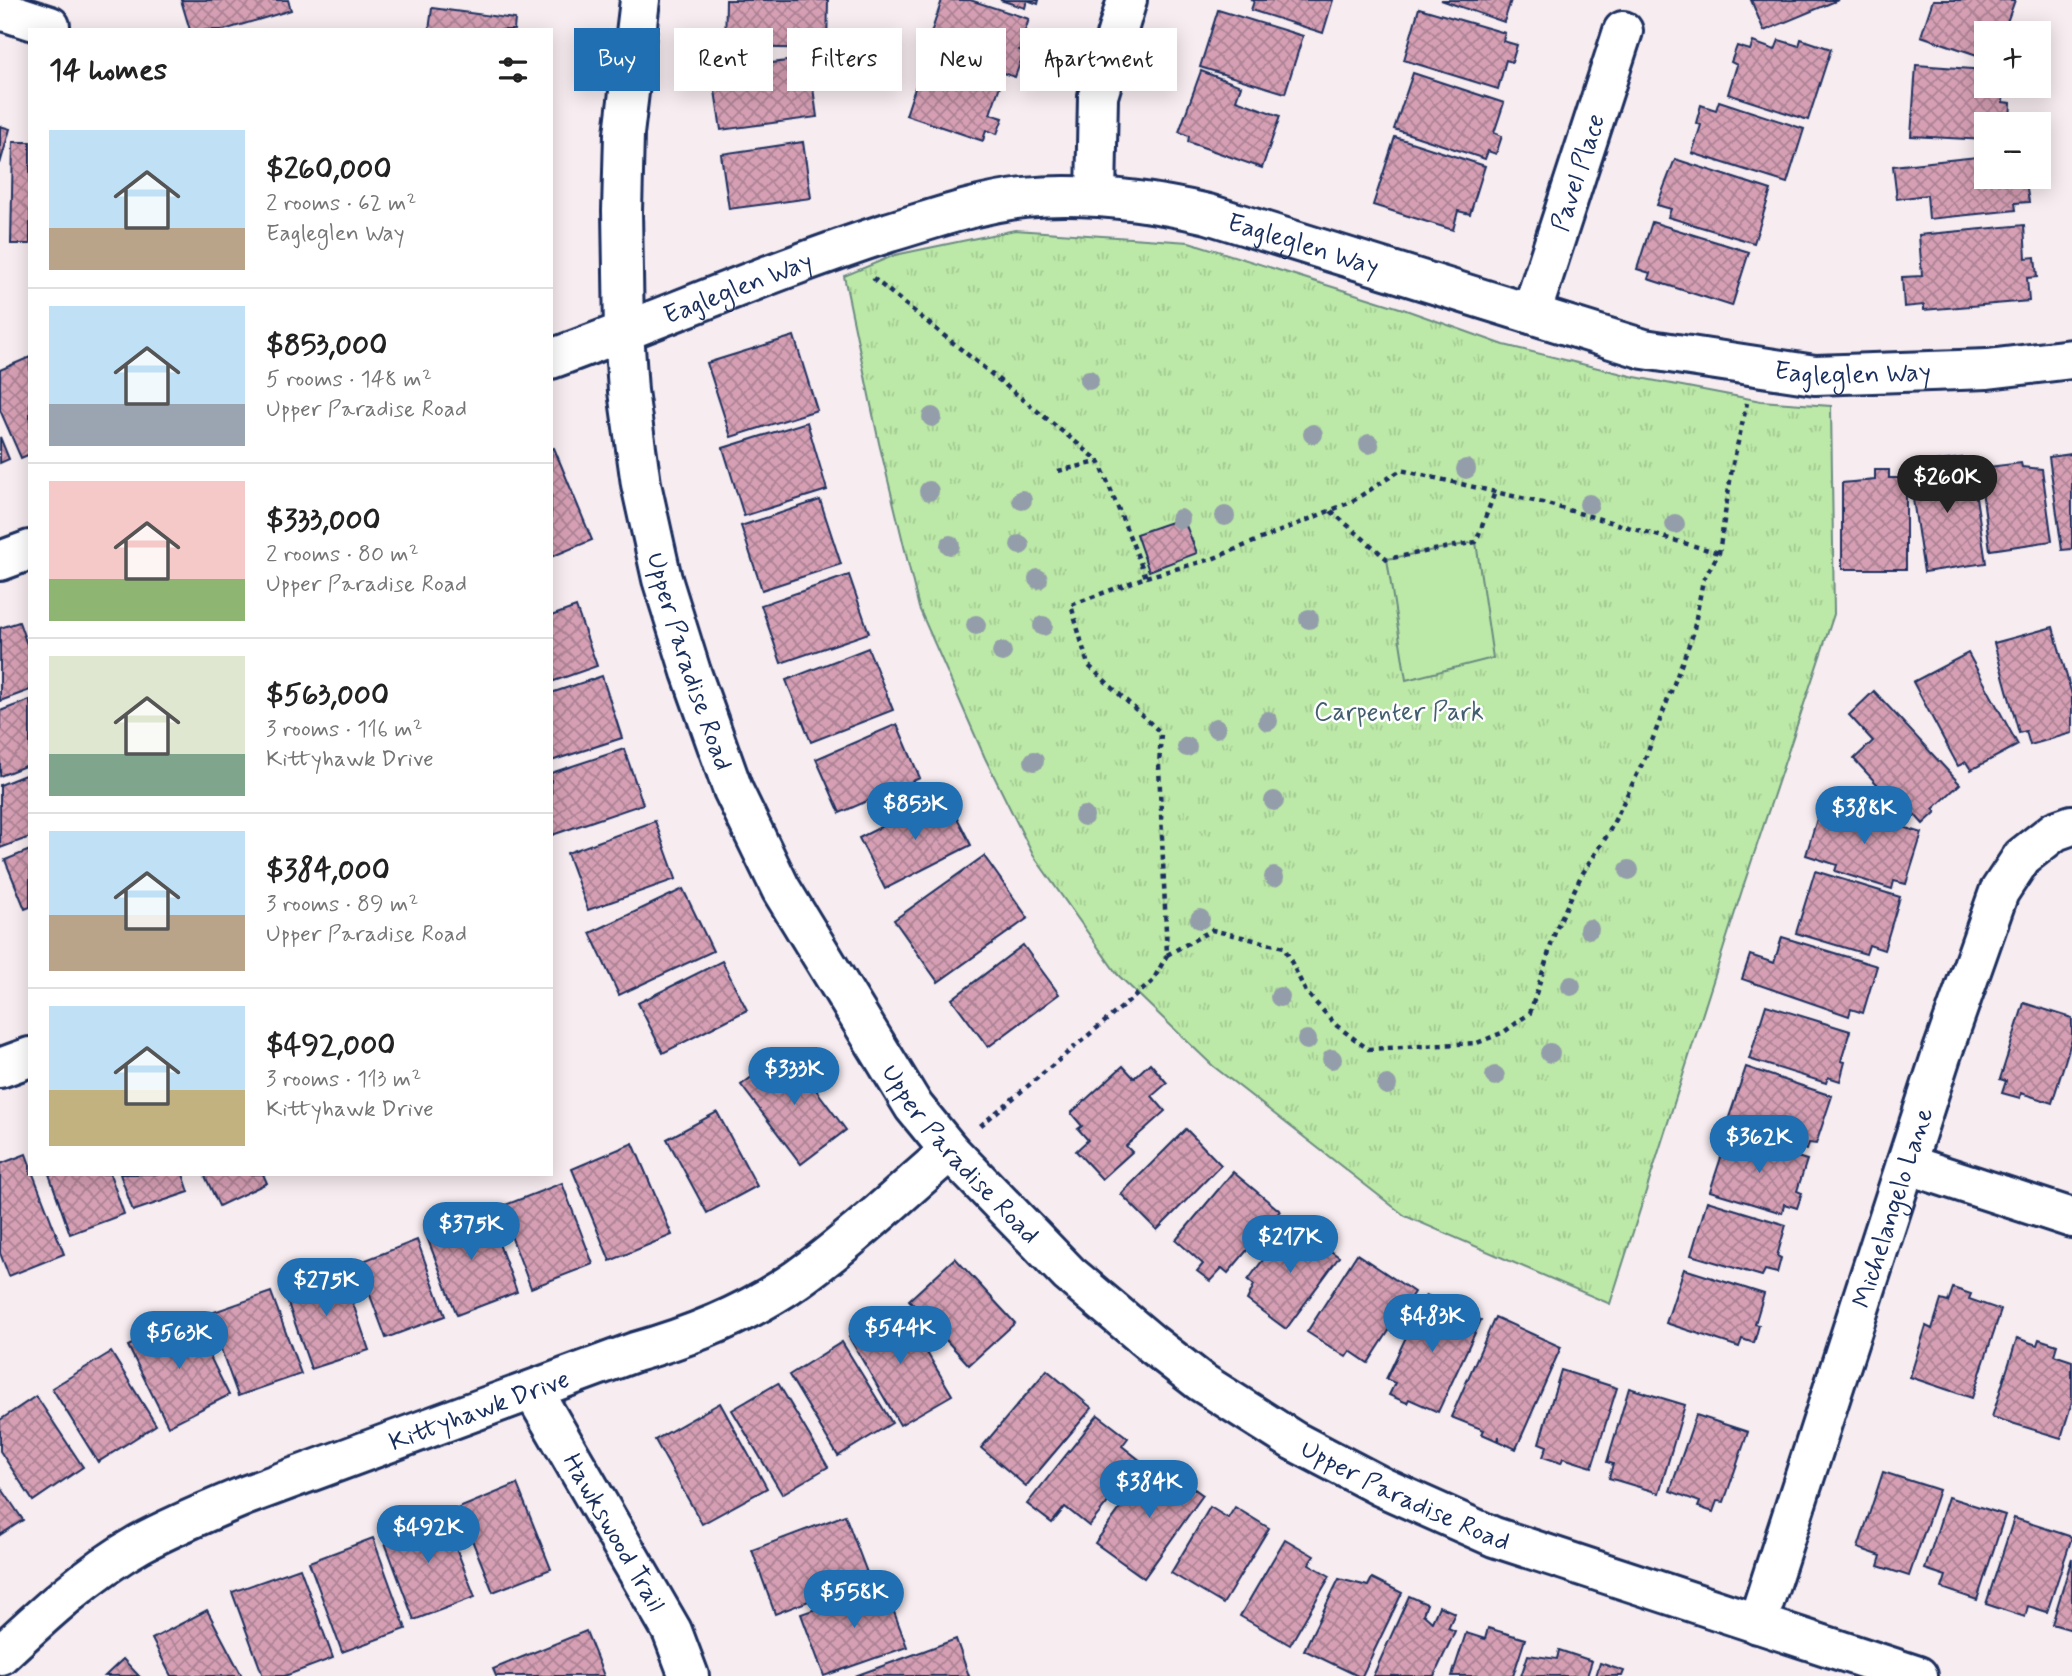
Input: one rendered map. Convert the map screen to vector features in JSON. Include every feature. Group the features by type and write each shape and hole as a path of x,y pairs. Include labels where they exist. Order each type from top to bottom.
{"street":[{"name":"Upper Paradise Road","path":"640,0 624,134 624,332 628,391 641,484 662,579 691,672 733,790 781,889 914,1107 950,1152 1069,1274 1202,1382 1294,1441 1382,1487 1494,1536 1918,1676"},
{"path":"1096,196 1098,96 1127,0"},
{"path":"0,10 50,26"},
{"name":"Pavel Place","path":"1531,314 1623,31"},
{"name":"Eagleglen Way","path":"553,358 841,248 963,209 1023,198 1096,196 1157,202 1208,214 1644,349 1815,375 1988,369 2072,359"},
{"path":"0,561 28,551"},
{"name":"Michelangelo Lane","path":"1757,1624 1906,1164 1999,892 2022,857 2056,831 2072,825"},
{"path":"0,1069 28,1059"},
{"name":"Kittyhawk Drive","path":"0,1656 81,1584 138,1545 247,1495 635,1352 676,1341 738,1314 796,1280 950,1152"},
{"path":"1906,1164 2072,1218"},
{"name":"Hawkswood Trail","path":"533,1391 672,1631 689,1676"}],"path":[{"path":"841,248 876,280 1099,461 1146,578"},
{"path":"1167,955 1212,930 1284,947 1306,992 1337,1026 1368,1049 1477,1044 1504,1032 1530,1013 1556,929 1572,894 1608,834 1647,754 1693,634 1703,580 1719,554 1732,468 1756,367"},
{"path":"1058,471 1099,461"},
{"path":"950,1152 1152,982 1167,955 1159,766 1161,733 1088,665 1071,605 1146,578 1212,559 1351,502 1401,470 1546,504 1719,554"},
{"path":"1331,510 1387,559 1476,542 1495,492"}],"green space":[{"name":"Carpenter Park","path":"1015,230 1189,242 1403,309 1504,345 1635,377 1761,401 1831,406 1834,614 1745,881 1610,1304 1405,1216 1213,1066 1117,974 1033,855 985,758 919,608 879,443 844,276 895,255"},
{"path":"1476,542 1493,658 1406,680 1387,559"}],"building":[{"path":"181,0 288,0 291,10 231,28 189,28"},
{"path":"726,0 828,0 827,28 787,28 787,48 773,48 773,28 725,28"},
{"path":"942,0 970,0 1029,19 1026,28 1020,28 1020,63 1015,77 1006,74 1006,28 933,28"},
{"path":"1000,0 1027,0 1025,8"},
{"path":"1251,0 1333,0 1323,33 1251,10 1254,1"},
{"path":"1441,0 1511,0 1504,22"},
{"path":"1751,0 1838,0 1764,31"},
{"path":"1933,0 2015,0 2007,21 1974,21 1974,54 1921,36"},
{"path":"432,8 515,19 514,28 429,28"},
{"path":"1419,8 1505,33 1503,41 1517,45 1512,62 1506,60 1498,89 1404,60"},
{"path":"1218,10 1303,36 1285,93 1200,67"},
{"path":"1801,39 1831,49 1808,120 1728,94 1737,65 1731,62 1737,46 1750,50 1753,42 1775,50 1779,40 1799,46"},
{"path":"787,61 787,91 813,91 817,117 721,130 715,91 773,91 773,63"},
{"path":"1916,65 1974,69 1974,98 2003,98 2003,102 2011,103 2010,112 1974,112 1974,139 1911,136"},
{"path":"1201,71 1241,86 1236,100 1280,116 1262,168 1188,142 1189,136 1179,132"},
{"path":"1413,73 1504,103 1494,133 1502,136 1496,154 1488,151 1485,159 1394,129"},
{"path":"916,85 916,91 998,91 990,114 1003,118 997,134 986,130 983,141 906,115"},
{"path":"1719,101 1804,129 1787,183 1692,153 1701,125 1696,123 1701,105 1716,110"},
{"path":"0,126 10,129 0,164"},
{"path":"1395,137 1485,166 1470,214 1458,211 1453,230 1373,205"},
{"path":"13,142 28,142 28,244 11,244"},
{"path":"803,142 811,198 729,209 721,154"},
{"path":"1974,157 1974,189 2027,189 2029,202 2015,203 2016,210 1929,219 1927,195 1897,199 1893,166"},
{"path":"1675,159 1771,190 1754,243 1668,217 1671,209 1657,205"},
{"path":"1652,222 1749,252 1732,306 1648,279 1650,273 1637,269"},
{"path":"2024,225 2026,258 2035,257 2037,277 2027,278 2029,301 1924,310 1924,305 1904,307 1902,277 1922,276 1919,235"},
{"path":"794,336 817,410 731,437 707,363"},
{"path":"28,358 28,455 21,458 0,410 0,370"},
{"path":"807,422 827,490 744,516 723,448"},
{"path":"0,437 9,459 0,463"},
{"path":"553,448 592,540 553,556"},
{"path":"2072,454 2072,549 2062,550 2049,457"},
{"path":"1962,458 1964,472 1972,471 1986,563 1924,572 1908,466"},
{"path":"2021,463 2022,467 2042,469 2052,541 1990,550 1979,468"},
{"path":"1875,470 1889,470 1889,478 1906,478 1906,569 1842,569 1842,483 1875,480"},
{"path":"820,500 841,564 762,590 741,526"},
{"path":"1183,518 1197,553 1149,571 1136,534"},
{"path":"849,575 869,633 781,663 761,605"},
{"path":"576,607 597,666 553,681 553,615"},
{"path":"19,622 28,647 28,691 0,701 0,628"},
{"path":"2053,627 2072,695 2072,733 2030,745 2026,731 2019,733 1994,643"},
{"path":"868,648 893,710 811,742 786,680"},
{"path":"1968,653 2018,745 1971,770 1966,762 1958,766 1913,682"},
{"path":"602,676 622,738 553,760 553,692"},
{"path":"1874,691 1960,784 1933,809 1936,812 1923,824 1915,815 1910,820 1854,759 1873,741 1849,715"},
{"path":"28,701 28,765 0,776 0,711"},
{"path":"897,724 920,778 840,813 816,759"},
{"path":"624,749 643,804 553,835 553,772"},
{"path":"28,774 28,838 0,848 0,785"},
{"path":"945,794 971,845 885,889 859,838"},
{"path":"1822,802 1922,833 1906,884 1894,881 1892,889 1835,871 1837,865 1806,855"},
{"path":"655,821 676,879 588,910 567,853"},
{"path":"28,851 28,908 25,909 5,860"},
{"path":"984,856 1028,918 938,982 894,920"},
{"path":"1815,871 1900,897 1884,950 1869,945 1866,954 1796,933"},
{"path":"683,889 713,951 619,995 590,933"},
{"path":"1782,937 1877,966 1863,1013 1851,1009 1849,1016 1742,979 1750,955 1774,963"},
{"path":"1023,945 1059,994 988,1047 952,999"},
{"path":"722,961 747,1010 663,1053 638,1003"},
{"path":"2024,1003 2072,1018 2072,1039 2052,1103 2021,1093 2020,1098 2002,1093 2006,1081 2000,1079"},
{"path":"1766,1005 1850,1031 1841,1061 1845,1062 1840,1081 1828,1077 1826,1083 1749,1059"},
{"path":"787,1051 846,1130 801,1164 741,1085"},
{"path":"1150,1063 1167,1083 1152,1096 1165,1111 1126,1146 1132,1152 1102,1179 1076,1151 1088,1140 1078,1129 1082,1126 1071,1113 1123,1066 1134,1078"},
{"path":"1746,1067 1832,1096 1816,1144 1809,1143 1807,1150 1727,1123"},
{"path":"717,1112 757,1186 707,1213 667,1139"},
{"path":"1186,1129 1221,1165 1157,1230 1121,1194"},
{"path":"1728,1136 1807,1160 1797,1191 1802,1193 1797,1208 1784,1204 1782,1213 1710,1191"},
{"path":"633,1143 672,1235 610,1261 572,1169"},
{"path":"26,1154 28,1176 34,1176 64,1254 9,1276 0,1253 0,1164"},
{"path":"1233,1172 1280,1211 1228,1273 1222,1268 1210,1281 1197,1271 1203,1264 1176,1240"},
{"path":"50,1176 111,1176 124,1214 70,1234"},
{"path":"121,1176 184,1176 189,1192 133,1211"},
{"path":"205,1176 264,1176 267,1183 219,1206"},
{"path":"562,1183 593,1264 531,1288 500,1207"},
{"path":"1707,1201 1786,1225 1777,1256 1781,1258 1777,1273 1765,1270 1762,1276 1691,1255"},
{"path":"486,1209 517,1292 457,1315 425,1232"},
{"path":"1291,1222 1339,1257 1286,1329 1247,1300 1254,1285 1248,1280"},
{"path":"417,1240 445,1316 386,1338 358,1263"},
{"path":"1357,1254 1414,1292 1368,1363 1350,1351 1346,1357 1307,1332"},
{"path":"955,1258 1015,1323 969,1365 909,1300"},
{"path":"340,1266 369,1350 311,1369 282,1286"},
{"path":"1684,1269 1764,1294 1755,1324 1759,1325 1754,1343 1742,1339 1739,1347 1666,1323"},
{"path":"1953,1288 1971,1294 1969,1299 2001,1310 1972,1398 1910,1377 1926,1326 1932,1329 1941,1300 1948,1302"},
{"path":"271,1292 301,1374 238,1396 208,1314"},
{"path":"1426,1295 1481,1320 1438,1412 1409,1399 1407,1403 1389,1395 1395,1383 1386,1379"},
{"path":"900,1307 952,1395 900,1425 849,1337"},
{"path":"190,1316 229,1395 168,1426 128,1346"},
{"path":"1495,1317 1561,1347 1516,1449 1499,1441 1499,1436 1498,1441 1482,1434 1484,1430 1451,1417"},
{"path":"2017,1338 2037,1345 2039,1339 2057,1345 2054,1355 2072,1361 2072,1402 2061,1438 1992,1417"},
{"path":"842,1342 892,1423 838,1456 789,1375"},
{"path":"111,1352 156,1425 98,1462 52,1388"},
{"path":"1047,1370 1092,1408 1026,1486 981,1448"},
{"path":"1561,1370 1617,1388 1592,1467 1563,1458 1561,1463 1543,1457 1547,1446 1539,1443"},
{"path":"778,1383 828,1467 782,1494 732,1410"},
{"path":"1629,1388 1685,1405 1659,1493 1609,1478 1613,1464 1607,1462"},
{"path":"36,1396 83,1467 33,1501 0,1451 0,1420"},
{"path":"720,1403 767,1488 702,1524 655,1440"},
{"path":"1098,1415 1128,1438 1122,1446 1141,1461 1089,1526 1065,1507 1052,1523 1027,1504"},
{"path":"1696,1415 1748,1432 1724,1502 1717,1501 1713,1512 1698,1507 1700,1502 1670,1491"},
{"path":"1161,1465 1203,1495 1144,1578 1095,1543 1149,1469 1155,1473"},
{"path":"1883,1472 1939,1490 1909,1576 1878,1566 1881,1556 1858,1548"},
{"path":"517,1484 551,1569 493,1592 459,1508"},
{"path":"0,1486 23,1520 0,1535"},
{"path":"1948,1497 2005,1515 1977,1600 1942,1588 1946,1576 1925,1569"},
{"path":"1210,1507 1228,1518 1235,1507 1269,1528 1223,1604 1171,1573"},
{"path":"441,1509 475,1597 414,1620 381,1532"},
{"path":"845,1515 869,1578 775,1614 752,1550"},
{"path":"2014,1518 2072,1537 2047,1612 2028,1606 2025,1617 1986,1604"},
{"path":"373,1538 406,1629 342,1652 309,1562"},
{"path":"1285,1539 1314,1556 1309,1564 1330,1576 1290,1645 1240,1616"},
{"path":"2072,1558 2072,1630 2052,1624"},
{"path":"300,1568 333,1658 285,1676 263,1676 232,1592"},
{"path":"1372,1578 1402,1593 1362,1676 1304,1650 1339,1579 1368,1586"},
{"path":"884,1585 907,1647 824,1676 801,1614"},
{"path":"1409,1596 1427,1604 1423,1614 1432,1622 1439,1606 1455,1613 1448,1628 1455,1631 1434,1676 1373,1676"},
{"path":"207,1610 242,1676 171,1676 152,1639"},
{"path":"1488,1628 1525,1639 1513,1676 1452,1676 1466,1633 1485,1639"},
{"path":"586,1631 604,1676 496,1676 493,1669"},
{"path":"956,1639 969,1676 855,1676"},
{"path":"1559,1650 1592,1661 1587,1676 1521,1676 1528,1655 1557,1659"},
{"path":"123,1659 139,1676 105,1676"},
{"path":"1600,1663 1624,1671 1622,1676 1596,1676"}]}
